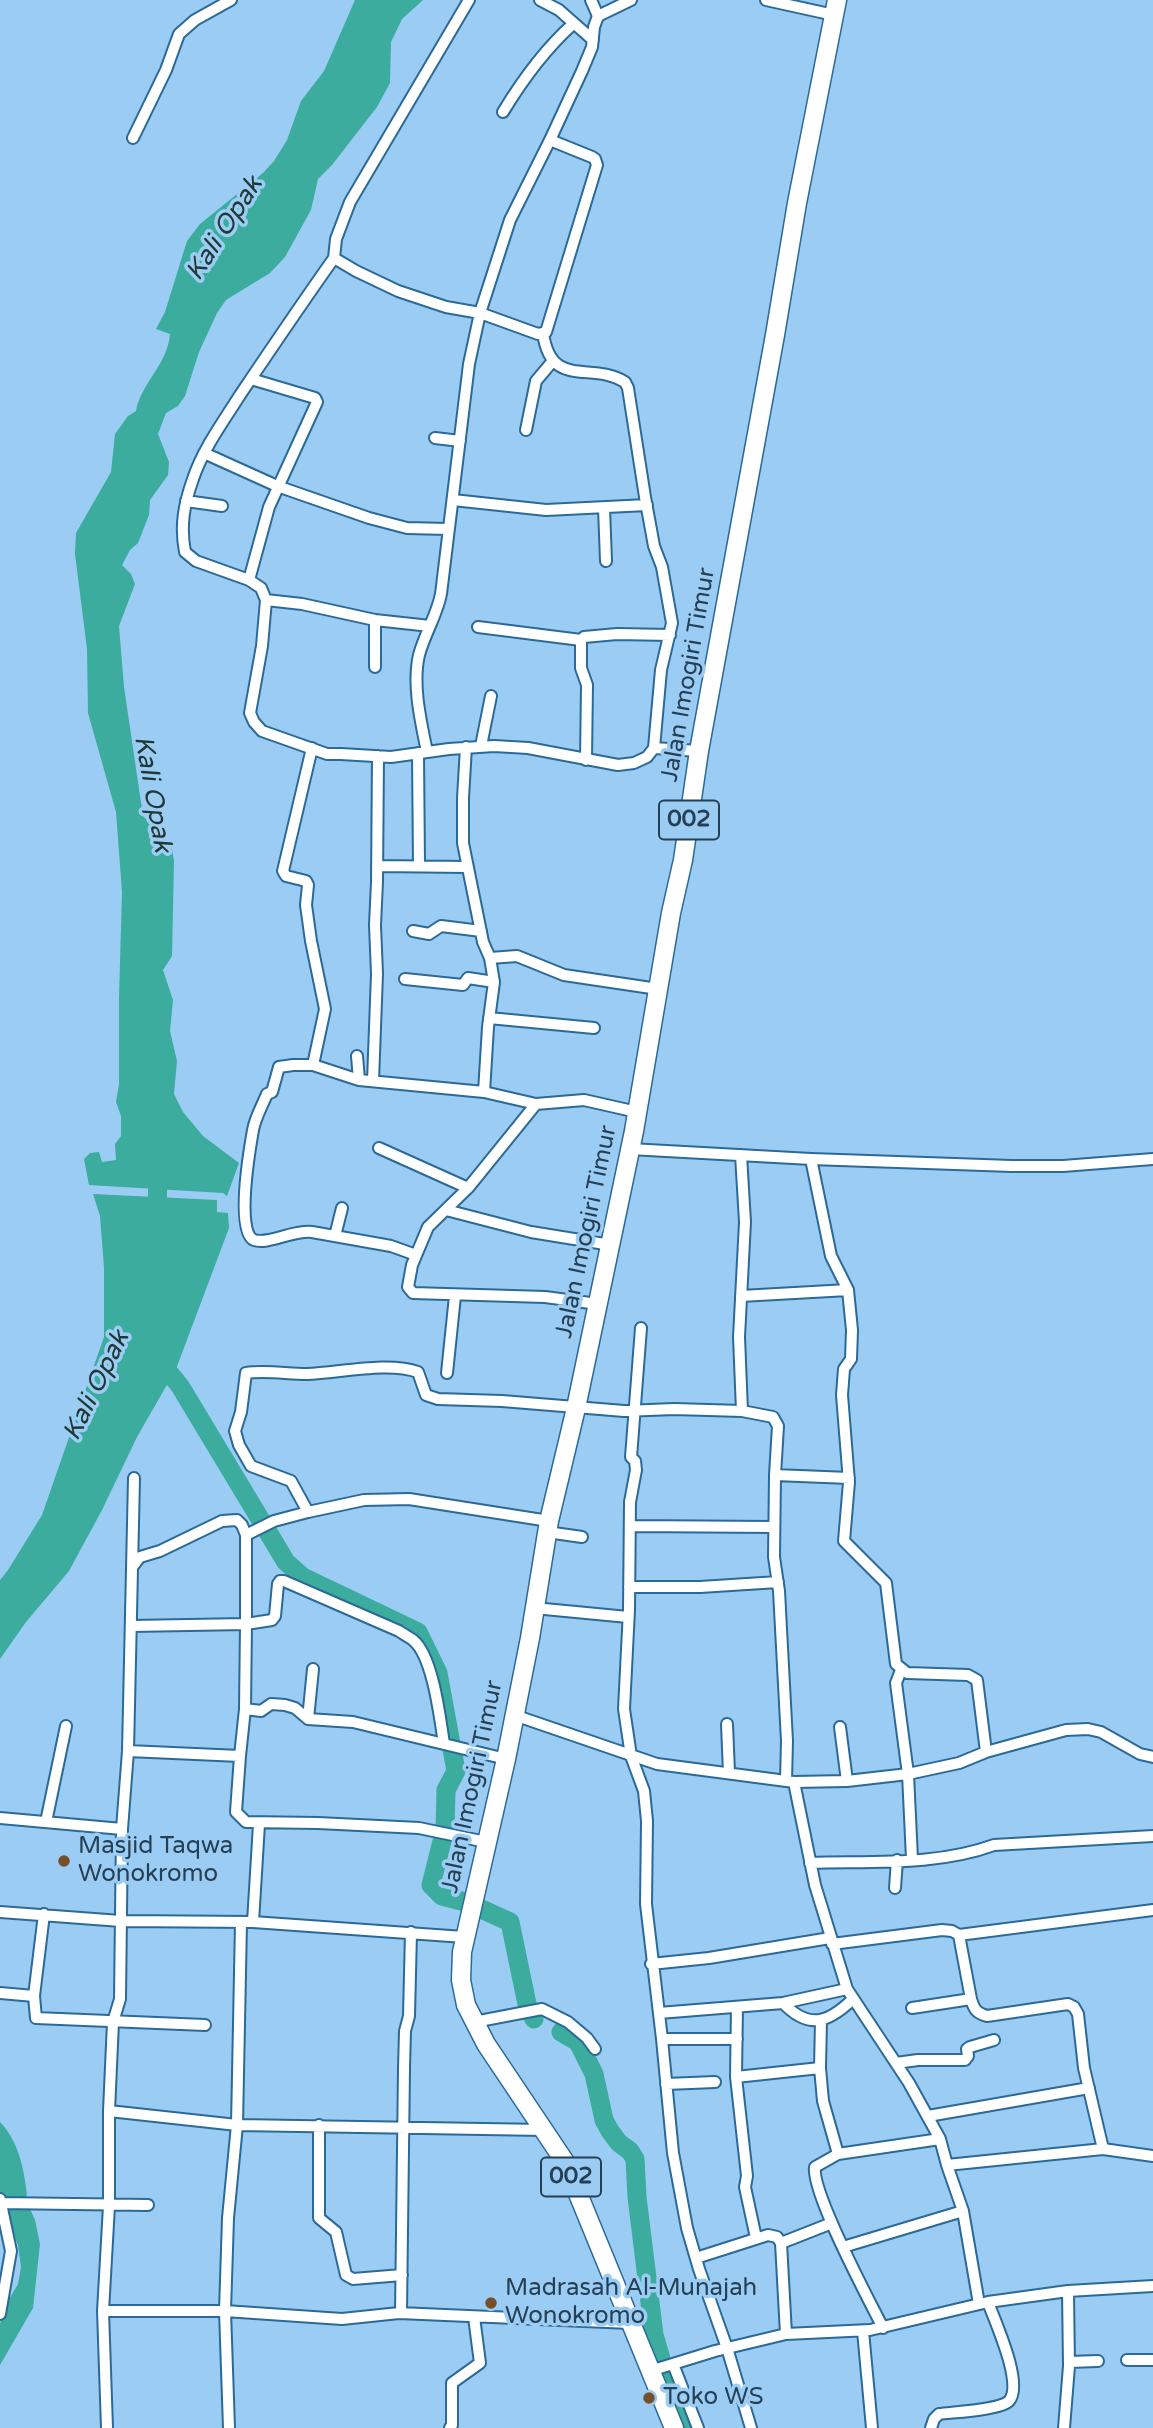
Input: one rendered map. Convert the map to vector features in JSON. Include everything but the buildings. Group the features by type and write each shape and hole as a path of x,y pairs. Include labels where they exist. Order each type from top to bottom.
{"main road":[{"name":"Jalan Imogiri Timur","path":"674,2428 663,2367 630,2323 565,2162 486,2044 466,2006 461,1980 464,1937 506,1759 548,1527 631,1149 671,913 683,860 699,751 797,203 835,7"}],"street":[{"path":"133,138 166,70 179,34 195,20 231,0"},
{"path":"469,0 350,202 333,248 334,258 204,453 186,500 182,535 185,552 196,561 249,580 261,588 266,600 262,646 250,713 262,730 327,754 391,757 481,746 528,748 618,765 634,763 647,757 654,748 661,670 672,623 625,382 617,377 572,371 552,362 546,351 543,333"},
{"path":"540,0 559,10 593,40"},
{"path":"419,865 423,752 419,657 438,610 441,594 469,364 480,313 510,219 582,71 593,40 598,16 591,0"},
{"path":"598,16 631,0"},
{"path":"766,0 835,7"},
{"path":"503,112 526,74 556,39 574,25"},
{"path":"334,258 398,291 446,307 480,313 538,334 543,333 548,328 597,165 592,157 550,140"},
{"path":"526,429 536,381 552,362"},
{"path":"249,580 260,533 278,485 317,402 315,398 251,379"},
{"path":"436,438 460,441"},
{"path":"204,453 278,485 339,507 407,528 448,529"},
{"path":"186,500 222,506"},
{"path":"453,500 546,510 647,505"},
{"path":"604,508 606,561"},
{"path":"266,600 302,604 375,620 430,626"},
{"path":"375,620 375,667"},
{"path":"478,627 581,640 584,637 617,634 670,635"},
{"path":"581,640 580,668 587,685 586,761"},
{"path":"481,746 491,696"},
{"path":"466,747 463,821 467,866 494,982 484,1092"},
{"path":"312,748 283,872 289,877 306,881 308,885 306,905 309,929 325,1009 313,1065"},
{"path":"654,748 699,751"},
{"path":"373,1081 377,974 375,925 378,756"},
{"path":"377,866 467,866"},
{"path":"412,931 429,934 441,926 481,931"},
{"path":"490,958 517,956 564,975 658,989"},
{"path":"405,978 463,985 468,978 494,982"},
{"path":"489,1018 594,1028"},
{"path":"357,1056 359,1080"},
{"path":"415,1255 391,1246 301,1231 274,1240 254,1240 248,1235 243,1213 253,1127 267,1094 272,1092 279,1067 313,1065 359,1080 484,1092 536,1104 584,1100 637,1112"},
{"path":"536,1104 468,1188 428,1227 412,1265 410,1291 455,1296 545,1297 598,1304"},
{"path":"380,1148 468,1188"},
{"path":"631,1149 1013,1166 1063,1166 1153,1159"},
{"path":"741,1154 745,1222 738,1338 741,1411"},
{"path":"811,1159 831,1256 848,1290 852,1330 852,1354 844,1369 842,1395 849,1478 844,1541 886,1583 896,1664 901,1670 907,1673 973,1676 979,1685 986,1752"},
{"path":"335,1236 342,1209"},
{"path":"446,1210 522,1230 611,1245"},
{"path":"741,1296 848,1290"},
{"path":"447,1373 455,1296"},
{"path":"641,1328 631,1457 635,1461 636,1470 630,1502 624,1709 631,1756 644,1791 647,1821 646,1904 673,2153 687,2228 751,2428"},
{"path":"308,1512 291,1481 251,1466 239,1445 235,1431 247,1373 306,1374 381,1368 411,1370 418,1372 426,1395 432,1398 635,1411 741,1411 776,1419 778,1426 774,1557 778,1581 790,1781 810,1863 831,1941 850,1994 896,2063 940,2139 963,2211 983,2303 1013,2372 1013,2392 1008,2402 996,2407 939,2414 931,2428"},
{"path":"775,1475 849,1478"},
{"path":"107,2428 103,2311 109,2206 113,2022 120,1999 122,1829 128,1751 134,1478"},
{"path":"250,1533 274,1521 364,1500 409,1499 548,1527 582,1537"},
{"path":"133,1566 140,1556 160,1551 222,1521 237,1520 250,1533 245,1709 236,1812 246,1822 419,1828 486,1842"},
{"path":"631,1526 774,1527"},
{"path":"131,1626 246,1624 272,1620 275,1616 278,1584 284,1581 406,1636 418,1646 426,1663 447,1744"},
{"path":"629,1587 700,1587 778,1581"},
{"path":"534,1608 628,1617"},
{"path":"308,1718 313,1669"},
{"path":"901,1670 896,1683 908,1774 912,1859"},
{"path":"245,1709 261,1711 271,1704 285,1705 295,1707 308,1718 352,1722 506,1759"},
{"path":"514,1715 657,1763 790,1781 847,1781 908,1774 959,1763 986,1752 1066,1730 1088,1729 1101,1732 1140,1754 1153,1757"},
{"path":"727,1724 729,1773"},
{"path":"46,1822 66,1726"},
{"path":"839,1727 847,1781"},
{"path":"128,1751 240,1756"},
{"path":"0,1818 122,1829"},
{"path":"229,2428 225,2311 228,2218 237,2125 247,1922 259,1824"},
{"path":"810,1863 897,1860 972,1853 994,1844 1153,1836"},
{"path":"895,1888 897,1860"},
{"path":"651,1964 942,1930 959,1935 1153,1910"},
{"path":"0,1912 121,1921 247,1922 464,1937"},
{"path":"44,1914 34,1996 35,2015 40,2020 205,2025"},
{"path":"401,2313 402,2129 411,1933"},
{"path":"959,1935 973,2008 979,2014 1068,2004 1074,2007 1078,2014 1084,2068 1103,2148"},
{"path":"0,1993 34,1996"},
{"path":"659,2013 783,2003 850,1994"},
{"path":"783,2003 803,2019 821,2020 833,2015 850,1994"},
{"path":"912,2008 971,1999"},
{"path":"737,2007 736,2077 747,2176 745,2187 757,2238"},
{"path":"474,2022 542,2009 568,2022 587,2038 595,2049"},
{"path":"821,2020 820,2068 823,2101 838,2154"},
{"path":"662,2039 737,2039"},
{"path":"896,2063 965,2060 968,2056 967,2049 994,2040"},
{"path":"736,2077 820,2068"},
{"path":"666,2084 715,2082"},
{"path":"928,2116 1089,2088"},
{"path":"109,2111 237,2125 545,2130"},
{"path":"319,2125 319,2215 320,2219 336,2232 346,2275 353,2279 402,2275"},
{"path":"883,2328 832,2223 814,2174 816,2167 838,2154 940,2139"},
{"path":"947,2165 1103,2148 1153,2156"},
{"path":"0,2314 11,2251 2,2202 148,2205"},
{"path":"843,2247 963,2211"},
{"path":"781,2243 832,2223"},
{"path":"696,2258 757,2238 777,2236 781,2243 786,2334"},
{"path":"698,2428 663,2367 786,2334 863,2331 983,2303 1068,2291 1153,2286"},
{"path":"1064,2428 1069,2362 1068,2291"},
{"path":"103,2311 225,2311 342,2319 401,2313 630,2323"},
{"path":"450,2428 452,2383 480,2363 474,2317"},
{"path":"863,2331 872,2428"},
{"path":"1127,2360 1153,2360"},
{"path":"1069,2362 1098,2361"}],"water":[{"path":"355,0 423,0 402,19 391,42 390,83 377,107 318,179 311,210 285,257 270,273 226,300 217,313 199,352 185,396 178,406 166,413 158,434 169,462 168,475 150,500 149,515 138,543 130,550 122,565 131,574 135,584 119,626 124,687 143,816 171,844 174,861 172,956 163,970 173,1000 170,1031 177,1061 174,1094 183,1112 203,1136 239,1163 227,1196 223,1193 89,1185 84,1159 90,1153 99,1152 102,1162 116,1160 115,1144 121,1136 121,1116 116,1102 119,1084 122,892 116,812 88,713 87,649 75,554 76,533 111,472 115,434 128,416 136,411 143,391 165,355 170,334 156,329 165,312 187,241 200,224 274,161 287,140 301,101 324,71"},
{"path":"93,1194 217,1200 217,1212 228,1213 229,1228 176,1369 137,1437 102,1510 69,1571 26,1622 0,1659 0,1580 42,1515 104,1337 104,1268 100,1216"},
{"path":"0,2122 12,2138 20,2156 26,2185 25,2198 35,2220 40,2244 33,2308 0,2365 0,2324 7,2303 18,2284 21,2267 18,2245 0,2202"}],"waterway":[{"name":"Kali Opak","path":"157,1223 158,1162"},
{"path":"157,1358 180,1386 286,1562 303,1577 418,1632 438,1673 456,1771 446,1790 445,1829"},
{"path":"443,1837 431,1885 442,1896 465,1902"},
{"path":"479,1908 510,1922 527,2004 534,2019"},
{"path":"561,2032 578,2042 594,2074 604,2120 619,2143 630,2151 635,2159 654,2335 666,2376 687,2428"}],"place":[{"name":"Masjid Taqwa Wonokromo","path":"64,1861"},
{"name":"Madrasah Al-Munajah Wonokromo","path":"491,2303"},
{"name":"Toko WS","path":"649,2398"}]}
